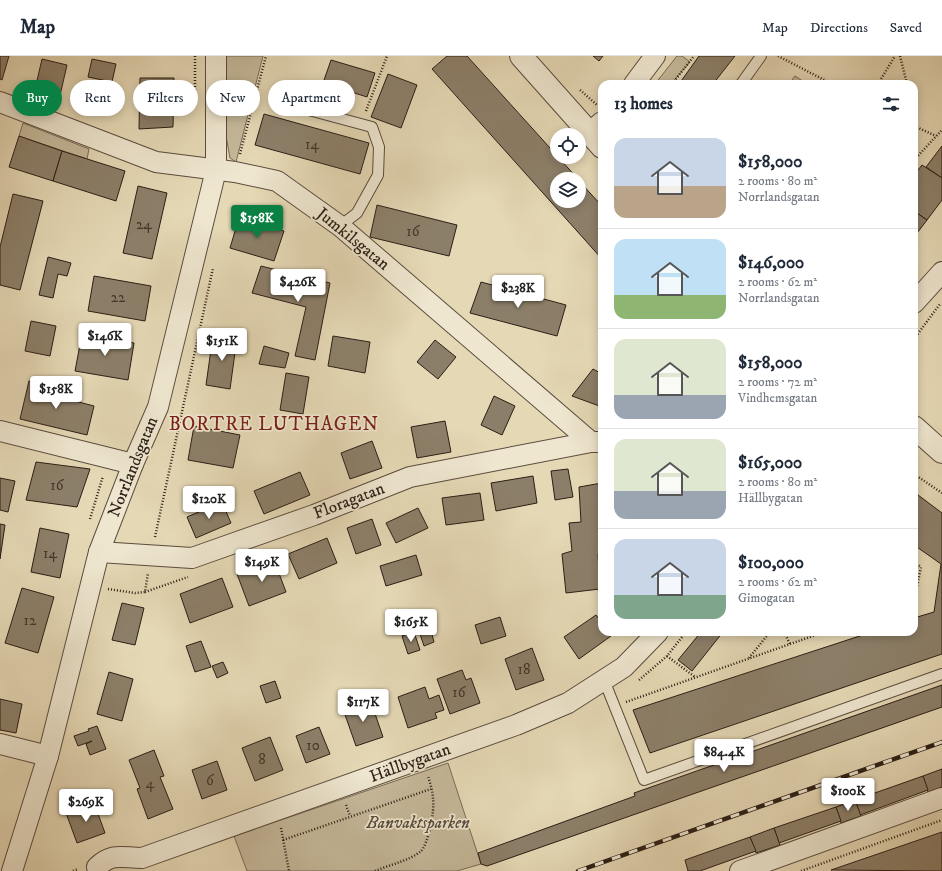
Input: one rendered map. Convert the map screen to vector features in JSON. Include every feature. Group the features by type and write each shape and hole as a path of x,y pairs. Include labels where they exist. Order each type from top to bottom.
{"street":[{"name":"Norrlandsgatan","path":"12,871 48,756 99,552 133,464 158,407 226,171 216,56"},
{"path":"521,56 598,134"},
{"path":"637,80 655,56"},
{"name":"Jumkilsgatan","path":"0,102 156,162 226,171 277,181 340,226 596,442"},
{"path":"918,299 942,272"},
{"path":"0,431 133,464"},
{"path":"918,431 942,452"},
{"name":"Floragatan","path":"99,552 192,558 314,515 410,477 596,442"},
{"path":"918,444 942,455"},
{"name":"Hällbygatan","path":"98,871 97,867 107,858 120,857 139,865 276,810 516,725 568,703 604,680 624,667 654,636"},
{"path":"0,744 48,756"},
{"path":"740,871 942,798"}],"lane":[{"path":"743,80 761,56"},
{"path":"331,116 372,127 379,147 378,175 357,213 340,226"},
{"path":"604,680 644,780 942,674"}],"path":[{"path":"195,56 195,80"},
{"path":"226,171 266,56"},
{"path":"364,115 388,56"},
{"path":"675,80 694,56"},
{"path":"778,56 824,80"},
{"path":"880,80 895,56"},
{"path":"900,56 906,80"},
{"path":"918,128 936,136"},
{"path":"918,156 942,130"},
{"path":"145,592 151,555 214,265"},
{"path":"918,334 942,302"},
{"path":"88,526 109,458"},
{"path":"918,477 942,493"},
{"path":"91,585 120,592 145,592 200,574 192,558"},
{"path":"918,565 921,567 918,582"},
{"path":"748,659 767,636"},
{"path":"786,636 790,644"},
{"path":"614,706 813,636"},
{"path":"667,656 696,677"},
{"path":"375,871 415,855 422,851 425,845 434,800 423,758"},
{"path":"283,840 431,789"},
{"path":"276,810 289,871"},
{"path":"801,871 811,869 942,820"}],"green space":[{"path":"224,56 263,56 257,80 225,80"},
{"path":"677,56 682,56 690,62 674,80 658,80"},
{"path":"795,76 801,80 792,80"},
{"path":"226,116 248,116 236,162 230,158 226,136"},
{"path":"23,123 89,149 87,159 19,136"},
{"name":"Banvaktsparken","path":"448,763 481,864 457,871 247,871 234,836"}],"building":[{"path":"0,56 9,56 2,80 0,79"},
{"path":"447,56 467,56 550,148 550,164 564,164 572,172 550,172 550,201 432,69"},
{"path":"593,56 603,56 599,61"},
{"path":"699,56 735,56 716,80 682,80"},
{"path":"42,59 67,65 62,87 62,80 37,80"},
{"path":"92,59 116,64 112,80 102,80 88,77"},
{"path":"331,60 375,73 367,97 355,93 355,80 324,80"},
{"path":"388,74 417,85 401,128 371,117"},
{"path":"140,78 174,78 174,80 140,80"},
{"path":"264,114 369,143 360,174 255,145"},
{"path":"139,116 173,116 173,127 139,129"},
{"path":"19,136 62,151 53,181 9,167"},
{"path":"942,146 942,178 926,167"},
{"path":"62,151 125,171 116,201 53,181"},
{"path":"922,165 942,178 942,200 927,220 918,214 918,170"},
{"path":"138,186 167,193 152,259 123,253"},
{"path":"586,189 598,202 598,255 556,208 586,208"},
{"path":"13,194 43,201 20,290 0,285 0,247"},
{"path":"377,205 457,225 449,256 370,237"},
{"path":"918,214 927,220 918,232"},
{"path":"239,218 284,231 274,261 230,248"},
{"path":"48,257 71,263 67,276 58,274 53,298 39,295"},
{"path":"261,266 330,283 315,360 295,356 306,307 252,293"},
{"path":"94,276 151,286 145,321 88,311"},
{"path":"481,282 566,305 557,336 470,313"},
{"path":"31,321 56,326 50,356 25,351"},
{"path":"82,334 134,343 128,380 75,371"},
{"path":"213,335 237,338 230,389 206,385"},
{"path":"333,336 370,342 365,373 328,366"},
{"path":"435,340 456,357 438,379 417,362"},
{"path":"264,346 289,353 285,368 259,364"},
{"path":"593,369 598,372 598,406 572,396"},
{"path":"286,373 309,377 303,414 280,410"},
{"path":"29,381 52,386 50,396 60,398 62,394 72,396 71,400 94,406 87,435 20,419"},
{"path":"494,396 515,406 502,435 481,425"},
{"path":"445,421 451,452 417,458 411,427"},
{"path":"194,426 240,435 233,468 188,460"},
{"path":"372,441 382,468 350,479 341,453"},
{"path":"36,462 90,469 77,507 26,500"},
{"path":"568,469 573,497 555,500 551,471"},
{"path":"300,472 310,495 264,514 254,491"},
{"path":"533,476 537,503 496,511 491,483"},
{"path":"0,478 15,481 8,512 0,510"},
{"path":"598,484 598,589 566,593 562,554 572,551 569,523 581,522 579,487"},
{"path":"480,493 484,520 446,525 442,498"},
{"path":"918,495 942,513 942,654 650,753 633,710 860,636 918,636 918,617 934,612 941,564 918,548"},
{"path":"222,502 231,523 196,538 187,517"},
{"path":"418,508 428,528 396,543 386,523"},
{"path":"372,519 381,545 356,554 347,528"},
{"path":"0,524 5,525 0,559"},
{"path":"40,528 69,534 60,578 31,572"},
{"path":"327,538 337,563 299,579 288,554"},
{"path":"416,555 422,575 386,586 380,566"},
{"path":"274,560 286,592 249,606 237,574"},
{"path":"222,578 233,607 190,623 180,594"},
{"path":"22,588 54,597 38,653 5,643"},
{"path":"122,603 144,608 135,645 112,640"},
{"path":"596,615 598,618 598,636 611,636 579,659 564,637"},
{"path":"500,617 506,636 481,644 475,625"},
{"path":"430,627 434,642 424,646 419,631"},
{"path":"414,632 420,650 408,654 402,636"},
{"path":"698,636 720,636 692,671 678,660"},
{"path":"201,641 211,667 195,672 186,646"},
{"path":"532,648 544,680 516,690 505,659"},
{"path":"223,662 228,673 217,678 212,666"},
{"path":"462,670 466,680 471,678 480,703 450,714 437,679"},
{"path":"109,672 133,679 122,721 97,714"},
{"path":"275,681 281,698 266,703 260,686"},
{"path":"942,685 942,707 487,866 481,864 478,853 635,796 634,793"},
{"path":"425,687 429,699 439,695 444,710 435,713 437,718 408,728 398,697"},
{"path":"0,699 22,704 16,733 0,730"},
{"path":"370,699 383,737 356,746 343,709"},
{"path":"97,726 106,749 90,755 86,744 92,741 78,746 74,736 89,731 88,729"},
{"path":"319,727 330,754 306,763 296,736"},
{"path":"270,737 283,770 255,781 242,748"},
{"path":"154,750 164,776 160,777 173,809 148,819 137,789 140,788 129,760"},
{"path":"217,761 227,790 202,799 192,770"},
{"path":"942,769 942,787 928,792 923,776"},
{"path":"923,776 928,790 860,815 855,800"},
{"path":"855,800 861,816 841,823 836,807"},
{"path":"94,803 105,833 77,843 66,813"},
{"path":"836,807 841,821 779,843 774,828"},
{"path":"774,828 780,845 756,853 750,837"},
{"path":"942,832 942,871 831,870"},
{"path":"750,837 756,851 700,871 688,871 685,860"}],"railway":[{"path":"578,871 942,742"}],"district":[{"name":"BORTRE LUTHAGEN","path":"274,424"}]}
